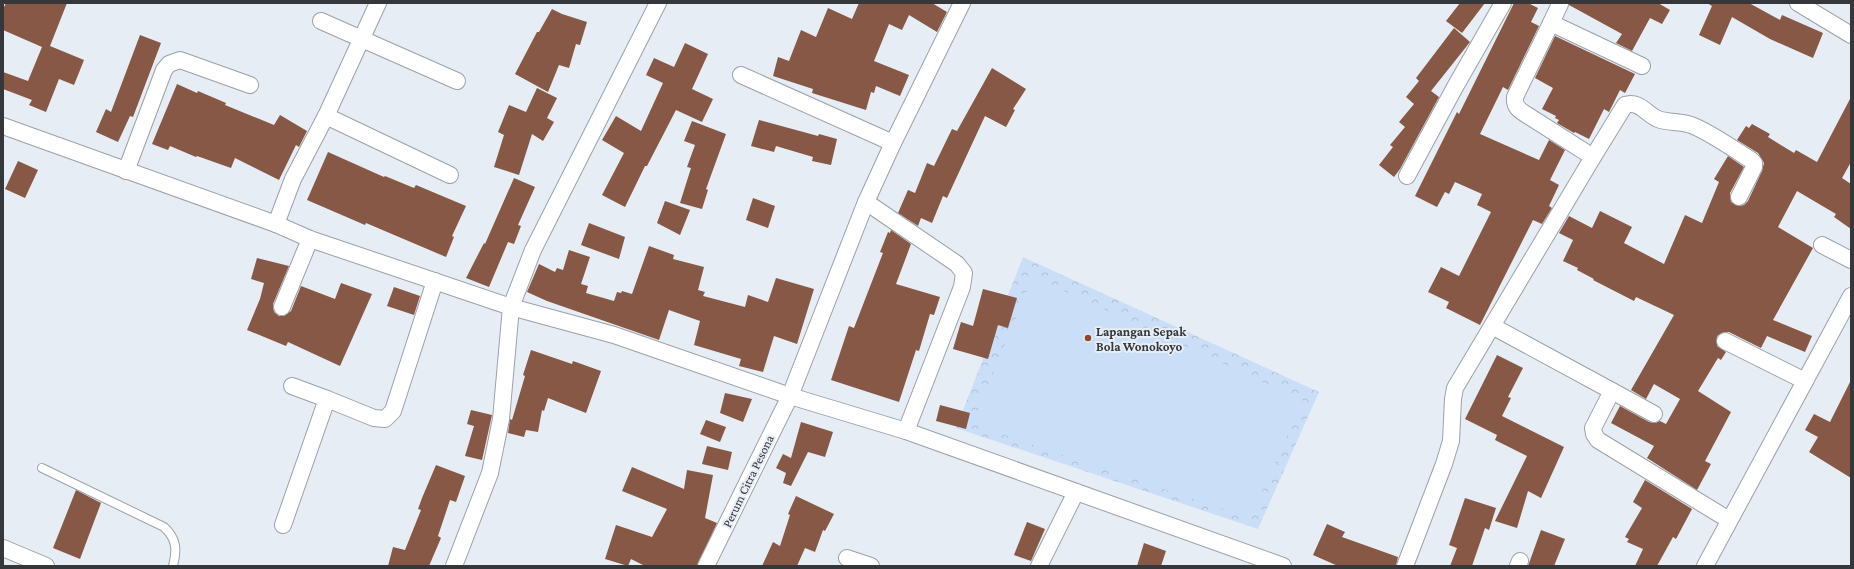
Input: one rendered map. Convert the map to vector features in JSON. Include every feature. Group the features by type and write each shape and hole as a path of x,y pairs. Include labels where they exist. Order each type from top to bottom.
{"street":[{"path":"276,224 293,179 326,116 378,3"},
{"path":"454,566 490,473 501,419 511,306 533,250 658,3"},
{"name":"Perum Citra Pesona","path":"706,566 790,396 866,202 893,143 962,3"},
{"path":"1407,176 1455,86 1503,3"},
{"path":"1560,3 1552,24 1515,97 1515,103 1517,109 1527,115 1596,151"},
{"path":"1798,3 1851,35"},
{"path":"320,22 457,81"},
{"path":"1552,24 1642,66"},
{"path":"126,171 164,70 170,64 180,60 250,85"},
{"path":"741,75 893,143"},
{"path":"1405,566 1444,464 1451,441 1455,388 1596,151 1625,106 1631,103 1637,104 1658,119 1693,126 1754,163 1754,167 1738,197"},
{"path":"326,116 450,175"},
{"path":"3,126 276,224 310,239 511,306 614,335 790,396 906,431 1076,492 1261,562 1283,566"},
{"path":"866,202 957,264 964,273 962,287 906,431"},
{"path":"282,307 310,239"},
{"path":"1822,244 1851,260"},
{"path":"292,386 374,418 386,419 393,411 435,280"},
{"path":"1705,566 1851,296"},
{"path":"1492,326 1654,414"},
{"path":"1725,341 1805,381"},
{"path":"1612,391 1593,428 1594,434 1598,440 1730,520"},
{"path":"283,525 327,399"},
{"path":"1039,566 1076,492"},
{"path":"3,548 46,566"},
{"path":"847,558 872,566"}],"lane":[{"path":"42,468 164,527 173,535 176,554 173,566"}],"green space":[{"name":"Lapangan Sepak Bola Wonokoyo","path":"1023,257 1319,392 1258,529 956,428"},
{"name":"Lapangan Sepak Bola Wonokoyo","path":"1033,277 1303,400 1250,518 972,424"}],"building":[{"path":"6,3 67,3 50,46 84,60 74,85 59,79 46,112 29,105 32,100 3,89 3,72 28,81 42,47 3,30 3,9"},
{"path":"859,3 932,3 947,12 937,32 909,15 902,30 889,24 874,61 909,75 900,96 876,86 874,93 871,92 866,110 812,93 813,89 773,76 778,57 789,61 801,30 816,37 828,8 852,19"},
{"path":"1460,3 1485,3 1462,33 1446,21"},
{"path":"1514,3 1528,3 1538,8 1531,22 1539,26 1508,90 1503,87 1480,134 1539,160 1549,140 1565,150 1550,180 1559,185 1549,206 1552,208 1542,224 1533,220 1480,325 1446,308 1449,302 1428,292 1441,267 1459,276 1491,212 1477,205 1482,194 1455,182 1449,194 1445,192 1437,207 1415,196 1457,112 1459,114"},
{"path":"1569,3 1658,3 1670,10 1662,24 1650,18 1632,51 1616,43 1622,34 1569,5"},
{"path":"1707,3 1749,3 1780,20 1782,15 1823,33 1813,58 1770,39 1732,17 1720,45 1699,35 1712,6"},
{"path":"552,9 562,14 587,22 580,45 576,44 569,68 559,65 548,92 515,74 537,32 539,32"},
{"path":"1454,28 1470,42 1431,91 1439,97 1400,169 1394,177 1379,165 1393,147 1390,145 1405,127 1399,122 1414,104 1406,97 1419,81 1416,78"},
{"path":"140,35 161,43 133,117 130,116 118,142 96,132 106,109 111,112"},
{"path":"1555,36 1635,74 1625,93 1620,90 1609,112 1604,109 1589,139 1575,132 1574,133 1557,123 1559,120 1555,118 1556,116 1542,109 1553,88 1535,78"},
{"path":"685,43 708,54 692,89 713,99 702,122 676,110 647,166 645,166 625,207 602,195 624,153 602,140 616,116 641,131 663,83 646,75 654,58 674,67"},
{"path":"992,68 1026,89 1013,109 1015,110 1006,127 985,116 947,198 943,196 932,223 921,218 918,226 898,213 908,190 915,193 927,163 934,166 952,129 957,131"},
{"path":"177,84 197,93 198,91 226,103 225,105 274,125 280,115 307,131 299,147 296,145 279,180 235,158 231,168 197,156 196,157 170,146 168,150 152,144"},
{"path":"537,88 557,98 547,118 554,122 543,141 532,134 519,175 494,167 504,135 498,132 509,105 526,112"},
{"path":"1851,97 1851,162 1842,178 1851,184 1851,229 1834,217 1836,214 1797,191 1778,227 1813,248 1773,320 1812,336 1805,352 1767,336 1761,348 1729,332 1724,332 1717,336 1717,346 1726,352 1721,360 1718,358 1698,391 1731,412 1705,461 1711,464 1697,490 1647,458 1654,446 1611,423 1620,406 1649,422 1655,423 1660,421 1666,424 1680,399 1654,384 1646,399 1631,390 1674,315 1636,297 1634,301 1593,280 1594,279 1577,270 1578,268 1563,261 1573,240 1559,233 1569,216 1592,228 1600,211 1632,227 1624,243 1664,264 1685,215 1702,223 1719,182 1714,179 1728,156 1744,167 1730,193 1731,202 1739,206 1744,205 1748,201 1762,171 1764,163 1758,153 1737,140 1746,126 1749,128 1752,124 1770,134 1768,137 1794,153 1796,150 1817,162"},
{"path":"759,120 818,136 819,134 837,139 831,165 812,161 813,157 776,146 774,152 751,146"},
{"path":"692,121 726,134 706,189 708,190 702,209 680,203 691,168 687,167 695,145 684,141"},
{"path":"328,152 384,177 385,176 414,188 416,185 466,206 452,236 454,237 446,257 307,200"},
{"path":"18,161 38,170 25,198 5,189"},
{"path":"514,178 535,187 518,225 521,226 514,244 508,242 489,287 466,278 484,243 485,244"},
{"path":"753,198 775,206 768,228 746,220"},
{"path":"665,201 690,210 680,235 657,223"},
{"path":"589,223 625,237 619,259 581,245"},
{"path":"891,230 911,244 896,284 940,297 934,315 930,314 919,351 916,350 899,402 831,380 849,326 854,328 883,253 880,252 888,232 890,233"},
{"path":"649,246 674,255 673,259 704,267 698,290 705,292 703,296 745,307 748,295 768,302 776,278 814,289 797,344 774,336 763,372 739,366 741,359 694,345 700,321 669,310 659,340 547,301 527,292 539,264 555,272 557,268 563,270 569,250 590,257 581,284 588,286 586,293 614,301 617,292 621,293 622,291 632,294"},
{"path":"257,258 289,266 273,304 274,312 279,316 284,316 291,311 301,286 335,299 341,283 372,294 340,366 288,342 286,346 247,330 260,299 264,283 251,279"},
{"path":"394,287 420,296 414,315 387,306"},
{"path":"983,289 1017,298 1008,328 998,325 988,359 953,349 961,322 973,326"},
{"path":"531,350 572,364 573,361 601,371 586,413 548,398 544,411 542,410 538,432 526,430 524,437 508,433 510,419 512,420"},
{"path":"1497,355 1523,368 1508,397 1511,398 1502,416 1564,447 1541,498 1528,491 1517,528 1495,521 1527,456 1495,440 1497,435 1465,419"},
{"path":"1851,380 1851,478 1809,452 1818,437 1805,430 1814,414 1830,422"},
{"path":"725,393 752,399 743,422 720,413"},
{"path":"940,405 970,413 966,429 936,421"},
{"path":"471,410 492,415 482,460 465,456 474,426 467,424"},
{"path":"706,420 726,427 720,442 700,434"},
{"path":"801,422 833,432 825,457 808,452 791,486 783,483 786,473 776,468 783,454 791,458"},
{"path":"707,446 732,452 728,470 702,464"},
{"path":"436,465 465,476 456,502 450,500 438,536 441,538 429,566 388,566 393,547 405,550 421,510 418,509 422,498"},
{"path":"632,467 684,489 687,470 713,475 705,518 717,523 697,566 645,566 631,559 628,566 605,559 616,525 652,537 667,509 622,491"},
{"path":"1645,480 1692,509 1676,539 1673,537 1657,566 1635,566 1643,549 1627,542 1629,539 1625,537 1642,508 1633,502"},
{"path":"76,490 101,503 80,559 53,548"},
{"path":"796,496 834,514 825,531 823,530 815,552 805,548 797,566 762,566 773,542 780,546 790,515 788,514"},
{"path":"1465,498 1496,508 1489,530 1485,528 1472,566 1450,566 1457,548 1449,545"},
{"path":"1027,522 1045,529 1031,561 1014,555"},
{"path":"1327,524 1345,532 1342,537 1398,557 1396,566 1338,566 1313,555"},
{"path":"1541,530 1565,539 1554,566 1528,566"},
{"path":"1144,543 1166,551 1161,566 1137,566"}],"place":[{"name":"Lapangan Sepak Bola Wonokoyo","path":"1088,338"}]}
